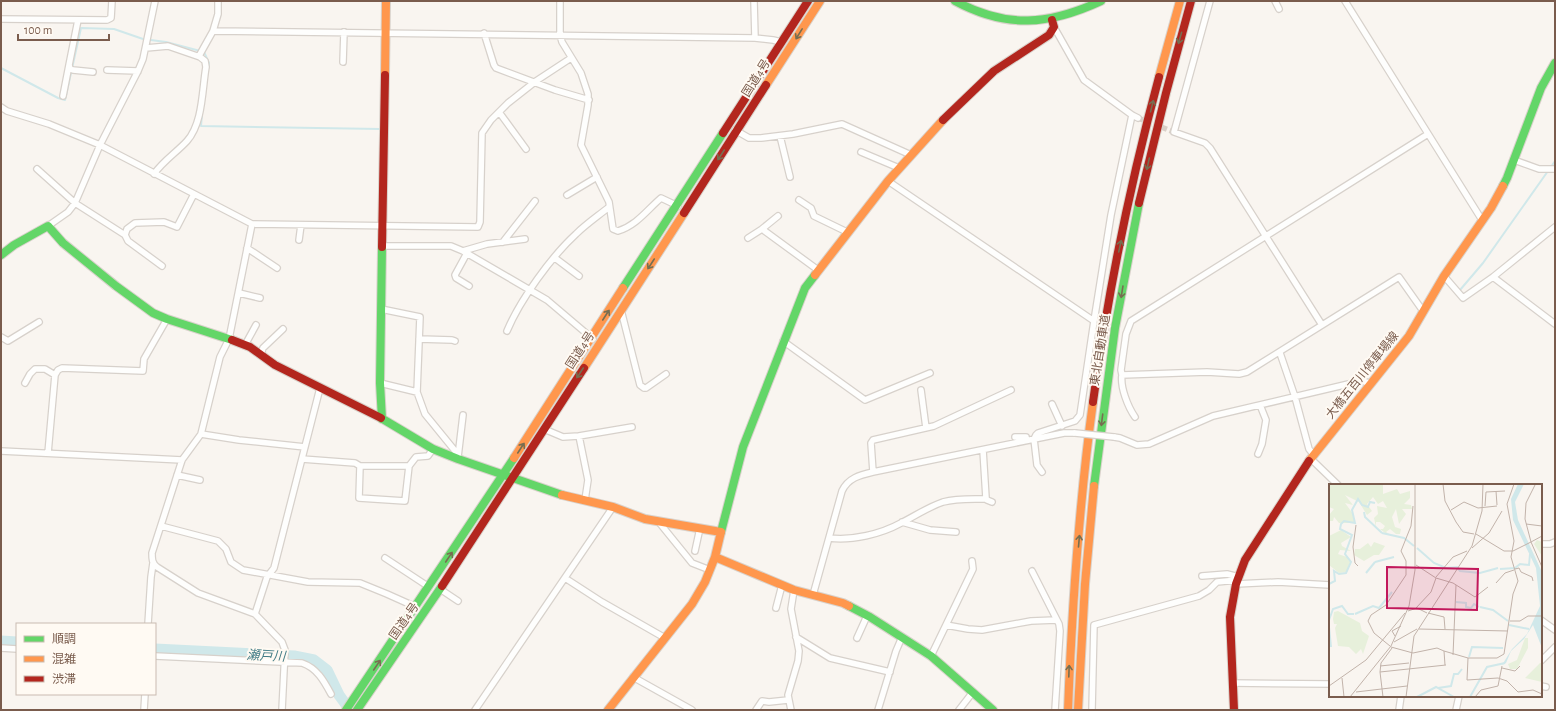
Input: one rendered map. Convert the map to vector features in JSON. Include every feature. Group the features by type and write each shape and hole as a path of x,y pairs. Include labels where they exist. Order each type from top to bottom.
{"main road":[{"path":"382,419 380,383 386,1"},
{"name":"国道4号","path":"346,710 504,474 808,1"},
{"name":"国道4号","path":"357,710 440,589 497,500 514,477 820,1"},
{"path":"958,2 982,14 1008,20 1053,23 1102,1"},
{"name":"東北自動車道","path":"1068,710 1074,592 1083,487 1105,323 1135,175 1180,1"},
{"name":"東北自動車道","path":"1078,710 1084,593 1094,489 1108,374 1123,283 1145,177 1161,108 1191,1"},
{"path":"608,710 700,593 715,557 743,447 805,288 847,232 911,154 967,96 994,71 1029,46 1049,35 1053,23"},
{"name":"大橋五百川停車場線","path":"1234,710 1230,617 1237,581 1245,560 1311,456 1409,336 1444,276 1499,194 1514,160 1541,88 1555,63"},
{"path":"1,255 14,245 48,226 63,243 116,286 153,313 167,319 229,338 245,345 275,365 382,419 433,449 570,497 613,507 630,514 658,521 721,532"},
{"path":"715,557 794,590 843,603 867,616 931,656 993,710"}],"street":[{"path":"1,19 110,19 112,15 112,1"},
{"path":"48,226 68,212 75,203 100,145 138,71 147,43 155,1"},
{"path":"199,56 213,30 218,14 218,1"},
{"path":"560,1 560,35 562,42 581,73 589,100 581,145 609,202 613,229 618,231 638,221 661,198 685,211"},
{"path":"754,1 755,38"},
{"path":"1210,1 1174,132 1206,143 1322,325"},
{"path":"1275,1 1279,9"},
{"path":"1345,1 1482,220"},
{"path":"63,96 78,20"},
{"path":"1053,23 1084,80 1132,116 1138,118"},
{"path":"213,30 755,38 781,42"},
{"path":"343,62 344,32"},
{"path":"484,34 494,66 496,68 555,90 589,100"},
{"path":"147,43 154,46 168,46 199,56 205,61 206,67 197,124 187,141 154,174"},
{"path":"1,107 17,115 49,124 100,145 252,224 478,227 480,222 481,137 485,128 499,112 535,82 571,58"},
{"path":"69,65 70,69 73,70 93,72"},
{"path":"107,70 138,71"},
{"path":"499,112 526,149"},
{"path":"1042,472 1037,465 1035,437 1038,433 1075,421 1080,415 1111,215 1132,116"},
{"path":"727,126 737,132 754,138 780,136 839,124 911,154"},
{"path":"1135,416 1131,411 1121,381 1126,334 1131,321 1428,134"},
{"path":"780,136 790,177"},
{"path":"861,152 899,168"},
{"path":"1514,160 1539,169 1555,169"},
{"path":"37,169 75,203 125,235 128,241 162,266"},
{"path":"567,195 597,177"},
{"path":"888,181 1094,321"},
{"path":"125,235 127,229 135,223 164,222 177,227 194,194"},
{"path":"799,200 811,208 814,216 847,232"},
{"path":"503,242 535,201"},
{"path":"507,331 514,316 530,290 555,258 575,234 609,207"},
{"path":"748,238 778,216"},
{"path":"148,623 153,563 152,553 182,460 201,434 220,357 229,338 252,224"},
{"path":"298,240 301,225"},
{"path":"1444,276 1463,298 1493,277 1555,227"},
{"path":"762,229 818,270"},
{"path":"465,252 503,242 525,239"},
{"path":"382,246 451,246 465,252 547,300 591,338 599,343"},
{"path":"247,248 277,268"},
{"path":"465,252 455,275 456,278 469,286"},
{"path":"555,258 579,276"},
{"path":"1122,375 1207,372 1244,373 1252,371 1399,277 1423,311"},
{"path":"1493,277 1555,324"},
{"path":"239,293 260,298"},
{"path":"381,310 420,317 417,392 425,414 456,452 458,459"},
{"path":"621,310 640,385 646,388 666,374"},
{"path":"48,453 55,375 58,370 62,368 143,371 144,359 167,319"},
{"path":"1,337 8,341 39,322"},
{"path":"245,345 256,325"},
{"path":"260,355 263,348 283,329"},
{"path":"419,339 455,341"},
{"path":"784,341 865,400 930,373"},
{"path":"1280,353 1295,397 1311,456 1337,484"},
{"path":"25,384 30,374 35,369 45,369 55,375"},
{"path":"813,595 844,487 852,478 873,472 983,450 1035,437 1064,433 1114,437 1137,445 1149,444 1213,416 1361,381 1370,383"},
{"path":"380,383 417,392"},
{"path":"255,614 269,574 274,568 320,388"},
{"path":"921,390 926,428"},
{"path":"873,472 872,441 926,428 1011,390"},
{"path":"1052,404 1062,426"},
{"path":"1258,454 1262,444 1266,420 1260,405"},
{"path":"458,459 463,415"},
{"path":"544,429 563,437 579,436 632,427"},
{"path":"201,434 239,440 305,447"},
{"path":"579,436 588,480 585,500"},
{"path":"1015,437 1035,437"},
{"path":"360,466 359,498 405,501 409,466 416,457 428,456 433,449"},
{"path":"829,538 839,539 872,534 902,522 944,502 955,500 989,501 983,450"},
{"path":"1,451 182,460"},
{"path":"302,459 355,462 360,466 409,466"},
{"path":"177,475 200,480"},
{"path":"475,710 613,507"},
{"path":"658,521 692,563 710,570"},
{"path":"902,522 930,530 956,532"},
{"path":"161,526 218,541 226,549 230,562 234,566 243,570 308,582 360,583 416,607"},
{"path":"695,551 700,528"},
{"path":"1542,544 1550,544 1555,542"},
{"path":"385,558 429,586"},
{"path":"931,656 973,569 972,561"},
{"path":"153,563 198,593 255,614 282,642 285,650 282,710"},
{"path":"1032,571 1056,620 1060,624 1055,710"},
{"path":"1202,576 1227,574 1237,581"},
{"path":"565,578 602,602 665,638"},
{"path":"1092,710 1094,625 1199,596 1209,590 1217,582 1278,582 1329,586"},
{"path":"776,608 782,585"},
{"path":"440,589 458,601"},
{"path":"790,710 788,691 798,661 799,651 791,609 794,590"},
{"path":"857,638 867,616"},
{"path":"946,625 982,630 1031,621 1056,620"},
{"path":"1542,621 1555,630"},
{"path":"796,637 830,658 890,672"},
{"path":"878,710 902,637"},
{"path":"1542,660 1555,647"},
{"path":"1,648 16,649"},
{"path":"156,656 302,663 312,667 325,683 331,694"},
{"path":"633,677 692,710"},
{"path":"1232,683 1329,684"},
{"path":"959,710 973,692"},
{"path":"144,710 145,695"},
{"path":"1400,710 1401,697"},
{"path":"1456,710 1459,697"},
{"path":"756,710 762,701 769,702 788,700"}],"waterway":[{"path":"1,68 58,98 65,100 81,28 114,29 143,39 166,42 204,52 209,63 208,69"},
{"path":"202,115 201,126 380,129"},
{"path":"1551,167 1555,161"},
{"path":"1460,290 1483,263 1548,171"},
{"name":"瀬戸川","path":"1,641 16,642"},
{"name":"瀬戸川","path":"156,649 294,656 314,660 327,670 339,695 350,710"}],"tunnel":[{"path":"1138,118 1174,132"}],"traffic: fast":[{"path":"955,1 974,10 1010,20 1046,19 1064,15 1101,1"},
{"path":"1503,186 1541,88 1555,63"},
{"path":"623,288 723,133"},
{"path":"1094,486 1115,328 1139,203"},
{"path":"1,255 14,245 48,226 63,243 116,286 153,313 232,340"},
{"path":"382,247 380,383 382,419"},
{"path":"721,532 743,447 805,288 815,275"},
{"path":"381,418 433,449 562,495"},
{"path":"346,710 514,458"},
{"path":"357,710 442,586"},
{"path":"849,606 870,617 931,656 993,710"}],"traffic: slow":[{"path":"385,75 386,1"},
{"path":"766,85 820,1"},
{"path":"1159,77 1180,1"},
{"path":"815,275 888,181 943,120"},
{"path":"1309,461 1409,336 1444,276 1491,208 1503,186"},
{"path":"584,368 684,213"},
{"path":"514,458 623,288"},
{"path":"1068,710 1077,556 1093,402"},
{"path":"1078,710 1085,584 1094,486"},
{"path":"562,495 613,507 645,519 721,532 715,557 794,590 843,603 849,606"},
{"path":"608,710 692,604 705,582 715,557"}],"traffic: jam":[{"path":"723,133 808,1"},
{"path":"1139,203 1166,93 1191,1"},
{"path":"943,120 994,71 1049,35 1054,27 1052,20"},
{"path":"382,247 385,75"},
{"path":"1093,402 1113,279 1129,198 1159,77"},
{"path":"684,213 766,85"},
{"path":"232,340 250,347 275,365 381,418"},
{"path":"442,586 584,368"},
{"path":"1234,710 1230,617 1236,584 1245,560 1309,461"}]}
